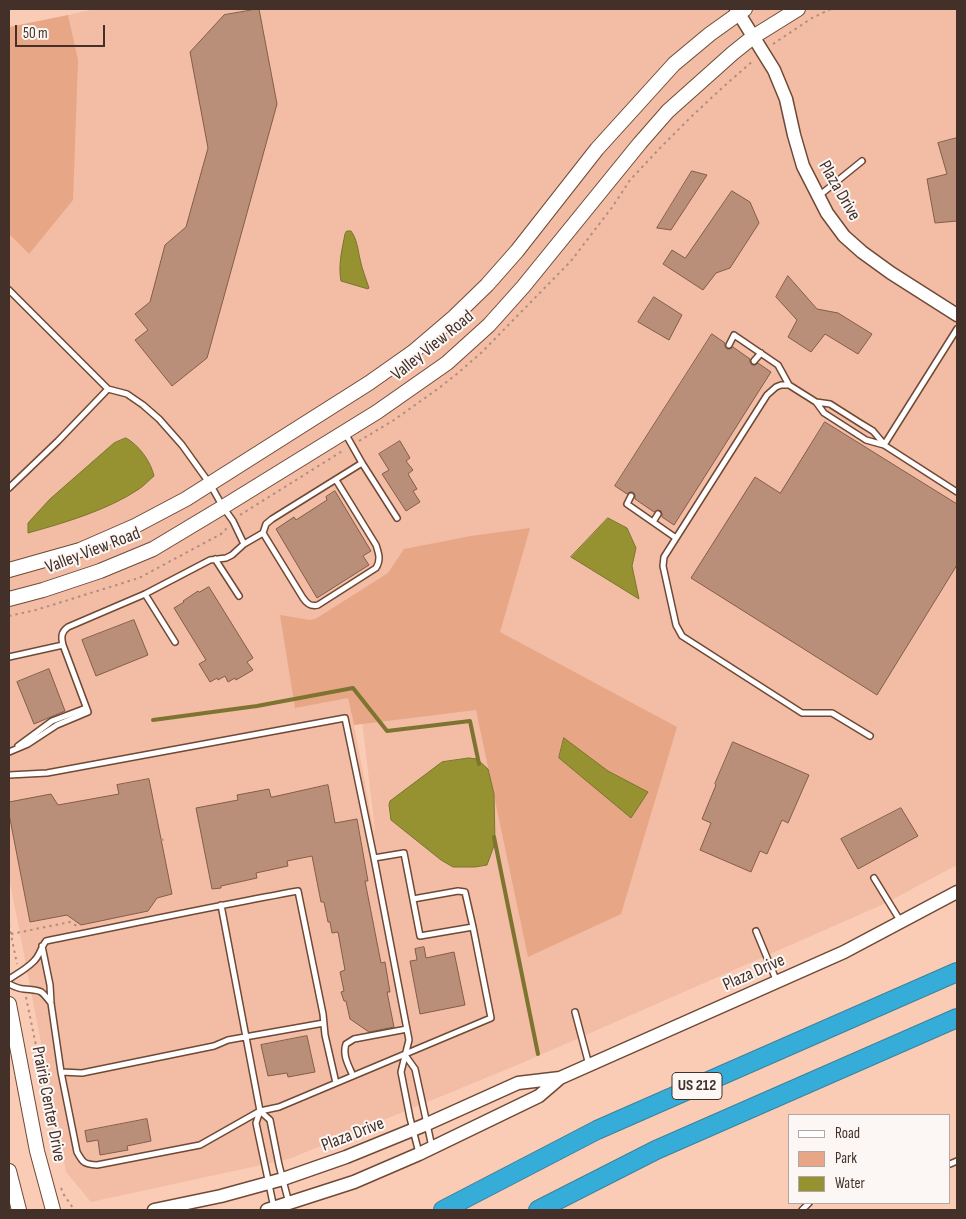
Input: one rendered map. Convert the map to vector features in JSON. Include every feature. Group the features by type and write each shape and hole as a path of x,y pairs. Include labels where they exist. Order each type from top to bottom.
{"highway":[{"name":"US 212","path":"443,1210 597,1130 957,972"},
{"name":"US 212","path":"538,1210 656,1150 957,1018"}],"main road":[{"name":"Valley View Road","path":"9,600 100,571 153,548 344,432 401,396 448,363 489,325 523,287 668,111 753,37 798,9"},
{"name":"Valley View Road","path":"9,570 80,550 135,526 186,499 369,383 413,352 454,318 487,285 517,251 597,149 674,64 740,10"},
{"name":"Prairie Center Drive","path":"9,1004 37,1151 53,1210"},
{"path":"9,1171 19,1210"}],"street":[{"name":"Plaza Drive","path":"740,10 753,37 774,70 786,99 803,166 827,213 844,236 862,252 957,315"},
{"name":"Plaza Drive","path":"270,1209 354,1182 419,1154 539,1096 560,1078 844,952 957,892"},
{"name":"Plaza Drive","path":"154,1210 221,1196 283,1179 346,1157 413,1130 518,1083 560,1078"}],"lane":[{"path":"818,197 862,161"},
{"path":"9,290 108,389 127,394 159,419 182,445 210,484 223,507 234,521 244,544"},
{"path":"884,445 957,330"},
{"path":"729,345 734,335 778,364 789,385 816,402 824,413 866,440 884,445 957,492"},
{"path":"754,361 761,353"},
{"path":"789,385 776,387 767,395 664,557 663,566 676,625 682,636 802,712 832,713 870,736"},
{"path":"9,488 108,389"},
{"path":"816,402 830,404 873,431 884,445"},
{"path":"344,432 397,518"},
{"path":"11,750 52,721 86,708 63,645 61,634 64,630 145,594 210,560 232,556 244,544 263,533 266,524 272,519 362,462"},
{"path":"263,533 303,598 310,605 318,605 376,568 380,557 376,545 336,480"},
{"path":"631,496 627,504 676,538"},
{"path":"653,522 658,514"},
{"path":"215,559 239,596"},
{"path":"145,594 175,642"},
{"path":"9,657 63,645"},
{"path":"9,775 47,774 344,718 374,858 409,1040 401,1072 419,1154"},
{"path":"374,858 404,853 420,936 473,927"},
{"path":"874,878 901,922"},
{"path":"9,979 39,956 42,946 46,941 298,891 336,1083"},
{"path":"42,946 50,986 61,1072 77,1152 86,1164 97,1165 200,1145 260,1111 278,1107 491,1018 465,892 458,891 413,899"},
{"path":"221,905 260,1111 256,1123 269,1183 270,1209"},
{"path":"756,931 777,982"},
{"path":"9,984 43,992 51,1004"},
{"path":"575,1012 589,1065"},
{"path":"61,1072 82,1073 214,1046 228,1040 324,1023"},
{"path":"353,1076 344,1055 346,1044 354,1039 407,1029"},
{"path":"405,1055 415,1069 432,1148"},
{"path":"260,1111 270,1120 290,1204"}],"path":[{"path":"161,840 166,840"},
{"path":"11,934 70,922 78,926"},
{"path":"9,924 20,971"},
{"path":"24,989 41,1070 45,1118"},
{"path":"59,1183 64,1195 73,1208"}],"shaded area":[{"path":"95,9 957,9 957,865 884,904 522,1063 289,1159 91,1202 66,1172 9,877 9,234 29,254 77,84 68,15","holes":["359,695 375,831 348,698"]}],"green space":[{"path":"68,15 78,60 73,200 29,254 9,234 9,27"},
{"path":"530,528 500,632 677,727 621,914 528,957 476,710 354,725 348,698 295,708 280,615 310,620 317,618 388,573 404,549 471,536"}],"water":[{"path":"347,231 351,231 356,241 368,289 341,281 341,257"},
{"path":"126,438 144,454 154,476 127,497 100,510 28,533 28,523 50,499 114,443"},
{"path":"608,518 627,528 636,548 632,566 639,599 571,557"},
{"path":"564,738 608,771 648,792 631,818 559,758"},
{"path":"469,758 477,759 488,769 494,794 495,843 487,865 453,867 441,860 391,820 389,805 390,801 442,762"}],"building":[{"path":"259,9 277,104 207,358 172,386 135,340 148,330 135,314 150,302 165,245 186,227 208,148 190,52 224,15"},
{"path":"957,138 957,221 935,223 927,179 947,174 938,143"},
{"path":"692,171 707,175 671,230 657,228"},
{"path":"732,191 750,202 759,223 730,268 716,273 703,290 663,264 672,250 685,258"},
{"path":"788,276 817,309 838,313 872,334 858,354 825,334 811,352 788,337 797,320 776,297"},
{"path":"654,297 682,315 669,340 638,322"},
{"path":"712,334 725,343 727,349 733,347 750,359 752,365 758,363 771,372 674,525 662,517 661,511 654,512 635,499 633,492 627,494 615,486"},
{"path":"825,422 957,504 957,565 877,695 691,578 755,477 780,493"},
{"path":"400,441 410,458 406,461 413,470 408,474 417,489 413,491 420,502 406,511 382,474 389,470 379,454"},
{"path":"335,491 371,551 363,556 369,565 317,598 276,529 294,517 296,520 327,500 326,497"},
{"path":"209,587 253,658 247,662 253,670 236,680 235,678 228,682 225,676 210,682 199,664 206,660 174,608 198,591"},
{"path":"134,620 148,655 96,676 82,640"},
{"path":"49,669 65,711 34,724 17,682"},
{"path":"733,742 809,775 788,823 782,820 767,854 760,851 751,872 700,850 711,823 702,819"},
{"path":"149,779 172,894 157,898 148,911 81,925 67,915 30,922 9,814 9,802 51,794 58,805 119,794 117,785"},
{"path":"328,785 335,823 357,819 368,881 365,881 381,963 385,962 390,992 387,992 394,1027 369,1032 350,1019 346,1001 344,1001 341,992 344,991 340,972 345,970 338,932 332,933 324,902 321,902 312,856 287,861 288,866 256,873 257,878 212,889 196,808 238,800 237,795 269,789 271,797"},
{"path":"901,808 918,836 858,869 841,839"},
{"path":"424,947 426,958 454,952 465,1005 420,1014 410,961 417,960 415,949"},
{"path":"307,1036 315,1072 288,1077 287,1073 268,1076 261,1045"},
{"path":"147,1119 151,1141 127,1146 128,1150 100,1155 98,1140 87,1142 85,1131"}],"waterway":[{"path":"153,720 257,706 353,688 387,731 470,721 479,764"},
{"path":"494,837 538,1054"}]}
